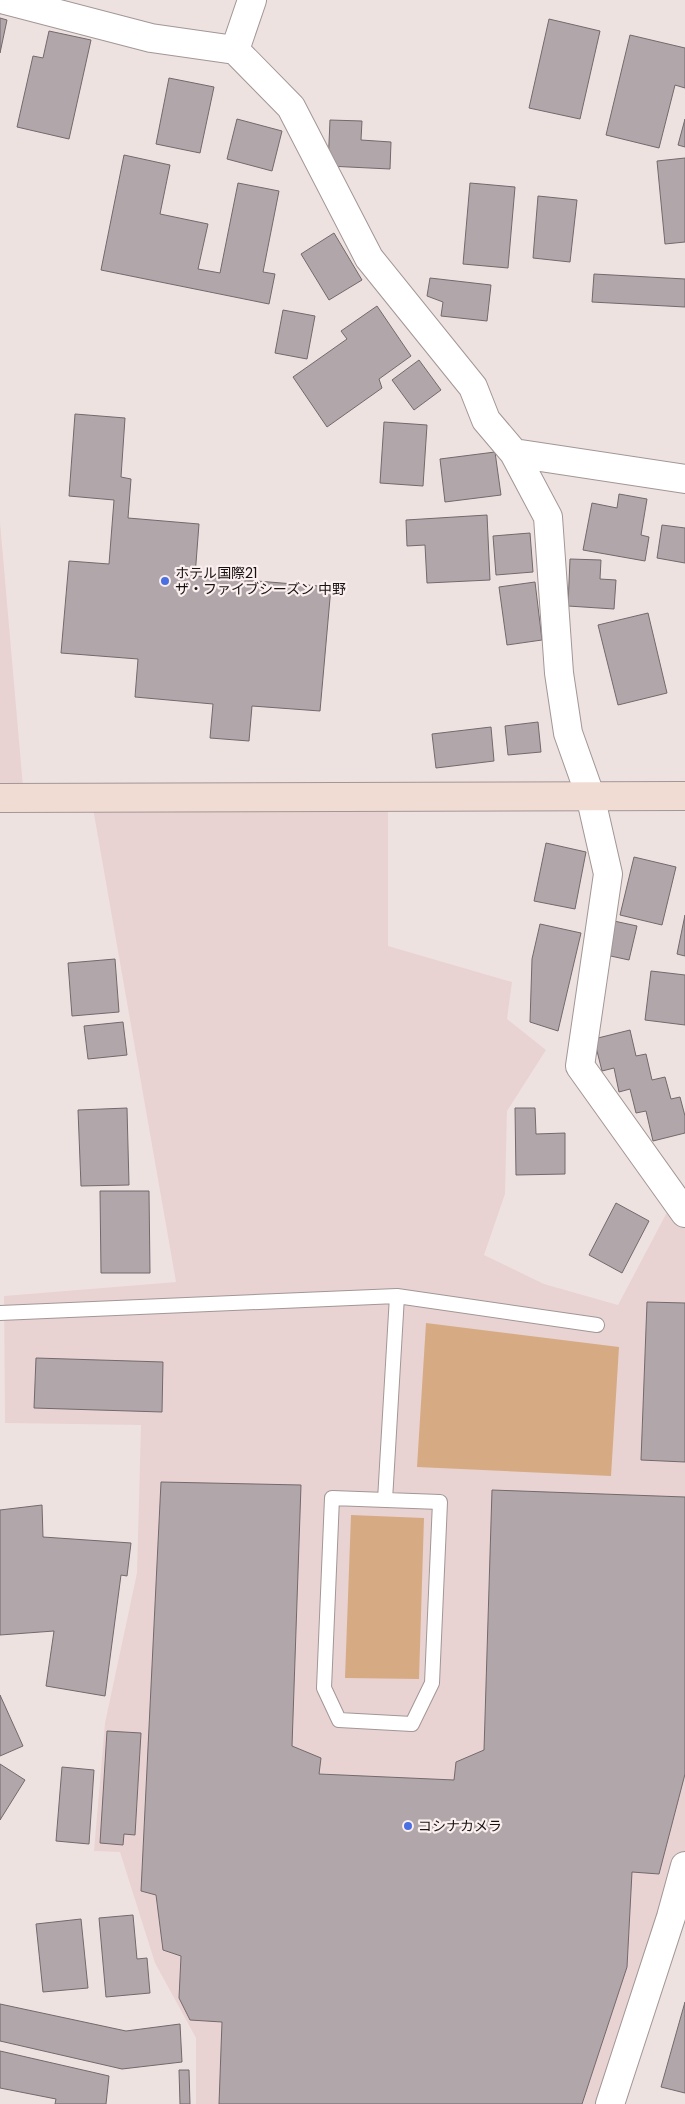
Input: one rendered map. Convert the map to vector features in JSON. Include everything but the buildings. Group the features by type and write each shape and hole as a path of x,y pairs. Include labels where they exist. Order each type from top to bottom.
{"street":[{"path":"6,0 151,38 235,50 291,107 369,258 473,386 486,420 514,453 548,517 559,673 568,733 590,795 608,874 580,1066 685,1213"},
{"path":"235,50 252,0"},
{"path":"514,453 685,479"},
{"path":"0,798 685,796"},
{"path":"610,2104 671,1917 685,1866"}],"lane":[{"path":"385,1500 397,1296"},
{"path":"0,1312 397,1296 597,1325"},
{"path":"332,1498 385,1500 440,1502 432,1683 412,1724 339,1720 324,1688 332,1498"}],"shaded area":[{"path":"0,522 24,798 0,798"},
{"path":"388,796 388,946 512,982 507,1019 546,1050 507,1111 505,1194 484,1255 544,1284 618,1305 674,1199 685,1213 685,1866 610,2104 196,2104 196,2038 155,1963 120,1852 94,1851 105,1723 137,1573 141,1425 5,1423 4,1296 176,1282 91,797"},
{"path":"426,1323 619,1347 611,1476 417,1467"},
{"path":"351,1515 424,1518 419,1679 345,1678"}],"place":[{"name":"ホテル国際21 ザ・ファイブシーズン 中野","path":"165,581"},
{"name":"コシナカメラ","path":"408,1826"}]}
